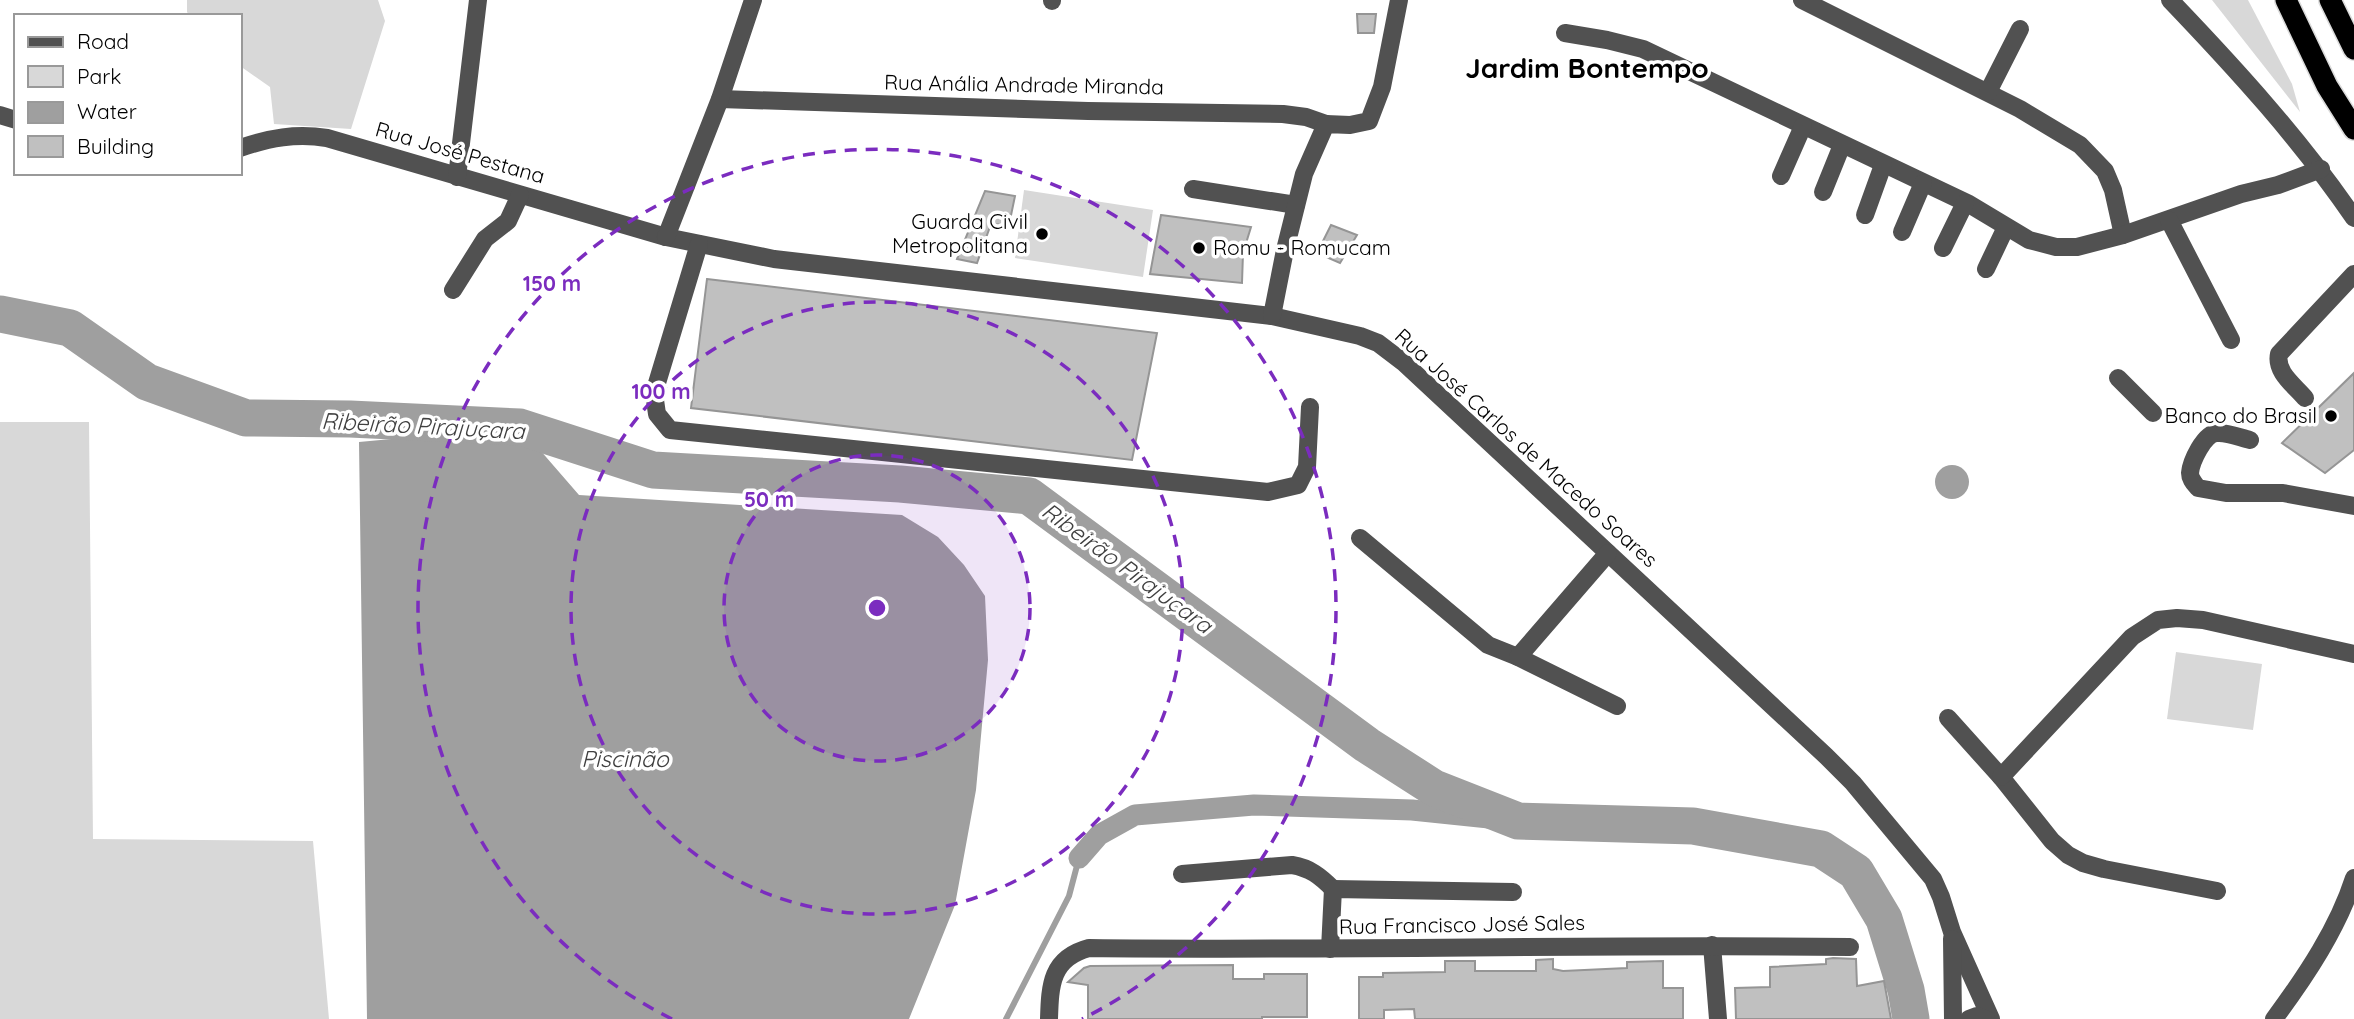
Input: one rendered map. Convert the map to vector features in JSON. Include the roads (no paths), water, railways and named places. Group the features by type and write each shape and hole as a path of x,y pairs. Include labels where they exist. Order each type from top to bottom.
{"highway":[{"path":"2286,0 2327,86 2354,129"},
{"path":"2330,0 2354,48"}],"street":[{"path":"457,177 478,0"},
{"path":"666,237 720,99 752,0"},
{"name":"Rua Anália Andrade Miranda","path":"720,99 1283,114 1306,117 1326,124 1350,125 1369,121 1382,87 1399,0"},
{"path":"1802,0 1988,92 2080,145 2105,171 2113,190 2123,235"},
{"path":"2170,0 2268,105 2321,169 2354,218"},
{"path":"1988,92 2020,29"},
{"path":"1565,33 1643,49 1965,203 2029,240 2056,247 2077,247 2123,235 2321,169"},
{"path":"1272,316 1304,174 1326,124"},
{"path":"1781,176 1803,126"},
{"name":"Rua José Pestana","path":"242,147 281,136 309,135 339,141 666,237"},
{"path":"1823,192 1842,145"},
{"path":"1865,215 1883,165"},
{"path":"1902,232 1923,183"},
{"path":"1193,189 1296,205"},
{"path":"453,290 485,239 508,221 520,195"},
{"path":"1943,248 1965,203"},
{"path":"2169,220 2231,340"},
{"path":"1986,269 2006,227"},
{"name":"Rua José Carlos de Macedo Soares","path":"666,237 774,258 1272,316 1360,336 1378,343 1403,362 1853,783 1933,879 1989,1019"},
{"path":"699,244 654,393 657,414 670,430 1268,492 1298,485 1307,467 1310,407"},
{"path":"2305,398 2280,370 2279,354 2354,274"},
{"path":"2118,378 2153,413"},
{"path":"2250,440 2217,433 2207,437 2190,471 2194,483 2203,490 2283,493 2354,506"},
{"path":"1360,538 1488,645 1617,706"},
{"path":"1518,657 1608,553"},
{"path":"2001,777 2132,637 2158,620 2203,620 2354,654"},
{"path":"1948,718 2001,777 2052,841 2068,855 2083,863 2217,891"},
{"path":"1182,874 1292,864 1305,867 1319,875 1333,889 1513,892"},
{"path":"2274,1019 2298,987 2334,924 2354,878"},
{"path":"1330,949 1333,889"},
{"name":"Rua José Carlos de Macedo Soares","path":"1952,932 1953,1019"},
{"path":"1712,945 1718,1019"},
{"name":"Rua Francisco José Sales","path":"1049,1019 1050,986 1066,958 1074,952 1089,948 1330,949 1712,945 1850,947"},
{"path":"1969,1019 1977,1016 1989,1019"}],"water":[{"name":"Piscinão","path":"520,427 579,495 902,515 938,537 964,565 985,596 988,660 976,790 955,905 909,1019 367,1019 359,442"},
{"path":"1952,465 1964,470 1969,482 1964,494 1952,499 1940,494 1935,482 1940,470"}],"waterway":[{"name":"Ribeirão Pirajuçara","path":"0,314 70,328 147,382 246,418 350,419 520,427 653,470 900,484 1029,496 1367,745 1434,788 1518,821 1693,826 1821,849 1856,872 1884,919 1906,990 1911,1019"},
{"path":"1079,858 1099,835 1135,815 1254,805 1412,810 1518,821"},
{"path":"1006,1019 1069,896 1079,858"}],"place":[{"name":"Guarda Civil Metropolitana","path":"1042,234"},
{"name":"Romu - Romucam","path":"1199,248"},
{"name":"Banco do Brasil","path":"2331,416"}],"district":[{"name":"Jardim Bontempo","path":"1587,68"}]}
